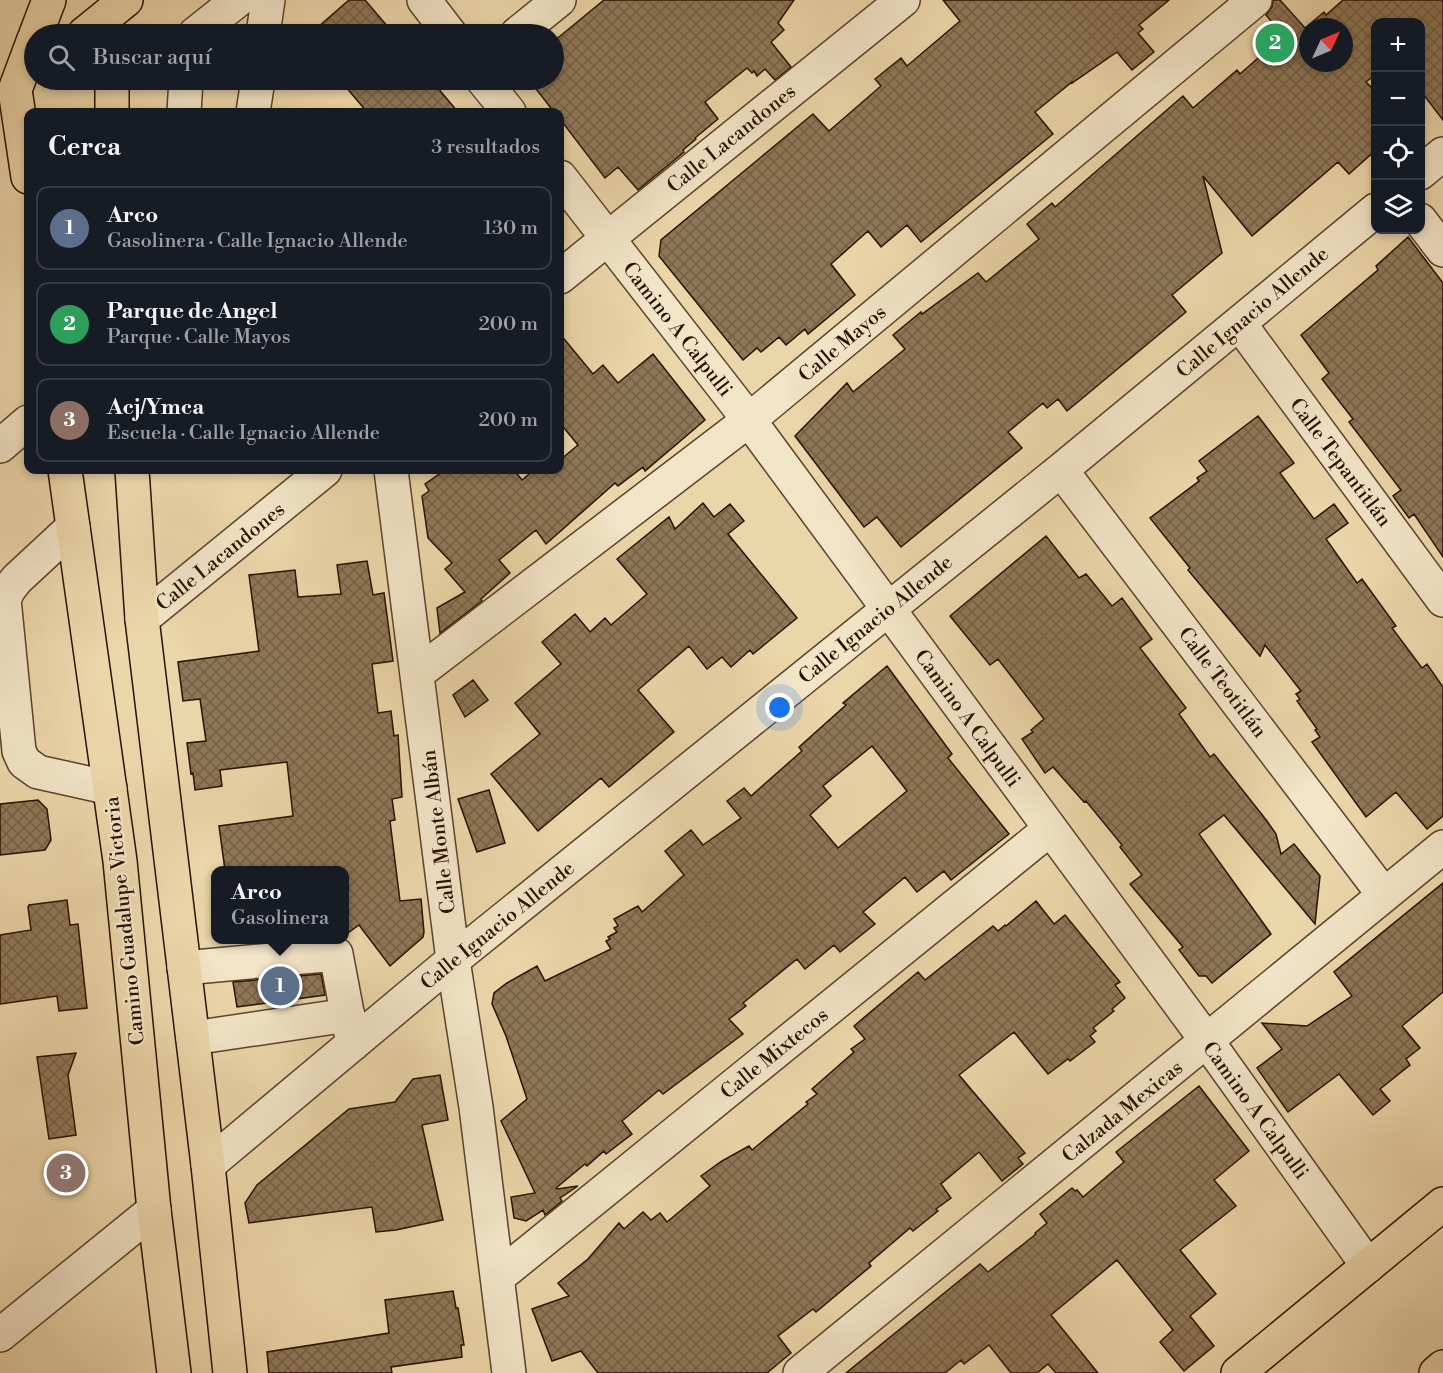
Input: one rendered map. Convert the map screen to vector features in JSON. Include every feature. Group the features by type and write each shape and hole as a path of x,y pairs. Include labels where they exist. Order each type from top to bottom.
{"main road":[{"path":"40,24 49,0"},
{"path":"102,24 116,16"},
{"path":"24,61 12,88 24,155"},
{"path":"12,88 38,108"},
{"path":"112,90 112,108"},
{"name":"Camino Guadalupe Victoria","path":"66,474 120,861 154,1210 174,1373"},
{"path":"132,474 142,619 208,1165 230,1373"},
{"path":"1238,1373 1443,1204"},
{"path":"1436,1373 1443,1367"}],"street":[{"path":"208,24 238,0"},
{"path":"264,24 268,0"},
{"path":"424,0 442,24"},
{"path":"529,24 559,0"},
{"name":"Calle Lacandones","path":"564,274 903,0"},
{"name":"Calle Mayos","path":"418,673 749,420 1255,0"},
{"path":"184,108 185,90"},
{"path":"254,108 256,90"},
{"path":"491,90 506,108"},
{"path":"1425,169 1443,154"},
{"name":"Camino A Calpulli","path":"564,182 749,420 1208,1041 1368,1266"},
{"name":"Calle Ignacio Allende","path":"208,1165 351,1030 453,960 1061,470 1371,214"},
{"path":"1425,227 1443,250"},
{"name":"Calle Tepantitlán","path":"1239,323 1443,600"},
{"path":"0,446 24,425"},
{"name":"Calle Teotitlán","path":"1061,470 1384,895"},
{"name":"Calle Lacandones","path":"142,619 320,474"},
{"name":"Calle Monte Albán","path":"392,474 453,960 476,1107 509,1373"},
{"path":"73,527 17,579 4,599 19,751 24,762 38,772 110,788"},
{"name":"Calle Mixtecos","path":"498,1277 1050,830"},
{"name":"Calzada Mexicas","path":"800,1373 1443,847"},
{"path":"184,968 336,954 351,1030 193,1038"},
{"path":"0,1335 154,1210"}],"building":[{"path":"349,0 365,0 385,24 321,24"},
{"path":"604,0 794,0 778,23 784,30 771,42 791,67 775,80 765,69 757,76 754,71 752,73 747,68 705,102 718,119 695,138 683,150 684,152 638,190 618,167 605,178 564,124 564,108 551,108 537,90 564,90 564,33"},
{"path":"943,0 1169,0 1139,25 1143,29 1138,33 1154,52 1132,70 1117,52 1072,82 1035,112 1053,134 921,242 907,225 881,247 868,231 831,264 855,295 808,334 805,329 786,345 779,337 761,352 757,348 743,360 659,256 661,240 813,114 829,131 881,86 875,79 901,58 907,66 960,21"},
{"path":"1273,0 1280,0 1299,21 1299,72 1353,72 1353,18 1317,18 1324,12 1326,15 1343,0 1443,0 1443,120 1425,97 1425,18 1371,18 1371,78 1366,82 1371,87 1371,154 1349,174 1338,162 1252,236 1203,176 1222,253 1172,295 1186,312 1067,411 1058,399 1047,408 1043,403 1008,432 1022,448 901,547 877,517 864,527 795,436 847,383 853,392 905,349 893,335 921,312 922,314 978,273 986,282 1039,239 1027,224 1052,203 1055,207 1183,96 1193,108 1237,70 1240,74 1283,36 1266,15 1272,7"},
{"path":"348,90 439,90 455,108 364,108"},
{"path":"1408,237 1443,283 1443,557 1414,514 1409,518 1393,496 1401,490 1349,422 1353,419 1322,379 1329,373 1301,335 1378,270 1376,266"},
{"path":"564,339 593,374 603,365 618,383 653,354 705,420 645,471 643,467 618,486 615,483 546,544 536,530 499,560 510,573 481,599 482,601 440,633 437,608 465,592 445,569 452,563 428,538 422,496 429,491 425,484 439,474 517,474 522,480 529,474 564,474 564,457 578,445 564,428"},
{"path":"1258,416 1294,463 1280,473 1314,519 1334,504 1348,523 1326,539 1357,583 1362,579 1396,626 1392,628 1422,668 1427,664 1443,687 1443,816 1427,829 1396,792 1366,817 1312,742 1320,737 1297,701 1300,699 1296,694 1301,691 1265,645 1260,656 1188,570 1190,568 1150,518 1199,481 1197,478 1207,471 1199,461"},
{"path":"703,503 714,517 730,504 744,521 728,534 797,618 753,654 750,650 731,667 722,657 707,669 689,646 638,690 674,732 609,787 601,778 538,831 491,774 540,734 515,703 561,664 542,642 575,614 590,632 605,618 611,625 647,594 617,559 669,517 675,529"},
{"path":"1046,536 1079,578 1086,574 1112,606 1122,598 1152,639 1140,648 1186,708 1179,714 1210,757 1214,754 1267,821 1276,834 1281,854 1294,844 1320,876 1315,924 1224,815 1199,834 1271,934 1212,983 1206,976 1199,976 1179,950 1183,947 1130,884 1142,875 1120,847 1122,845 1086,801 1084,802 1053,767 1045,773 1022,739 1033,732 1031,730 1044,719 998,659 990,665 950,616"},
{"path":"367,561 373,595 384,593 393,661 372,664 378,713 391,711 394,736 398,735 402,797 392,799 395,820 390,821 400,901 421,899 424,932 423,937 390,966 359,925 349,932 349,866 224,866 219,826 293,816 287,762 220,770 222,786 195,790 193,773 191,774 187,743 206,741 200,699 183,701 178,662 259,651 249,575 295,570 298,597 341,594 337,565"},
{"path":"887,666 952,754 948,758 1009,834 951,880 944,871 917,892 905,877 863,912 875,924 840,952 834,945 805,969 797,959 743,1003 746,1006 729,1019 743,1034 663,1094 659,1090 622,1121 632,1134 606,1154 604,1151 587,1166 585,1164 556,1188 578,1186 560,1198 562,1201 545,1215 543,1210 526,1221 514,1218 511,1197 535,1193 501,1121 527,1099 506,1036 492,1004 494,993 537,966 545,981 611,949 606,941 610,939 608,937 617,932 614,928 618,926 614,919 638,906 642,912 684,875 665,851 691,830 703,845 741,818 727,801 744,788 751,796 802,751 799,747 846,705 843,703","holes":["872,746 907,791 838,848 810,815 831,796 823,786"]},
{"path":"473,680 488,700 465,717 453,695"},
{"path":"489,790 505,843 477,852 458,799"},
{"path":"38,800 47,809 51,840 45,850 0,855 0,804"},
{"path":"1443,883 1443,992 1402,1026 1420,1048 1406,1059 1410,1065 1380,1089 1390,1101 1373,1115 1339,1074 1288,1112 1257,1068 1282,1049 1262,1023 1307,1026 1352,996 1334,972"},
{"path":"67,900 70,925 78,924 87,1008 59,1011 57,996 0,1004 0,935 31,930 29,905"},
{"path":"1036,901 1054,924 1065,915 1120,982 1115,985 1125,998 1112,1009 1114,1011 1093,1028 1096,1031 1090,1036 1095,1042 1048,1074 1014,1032 959,1075 1025,1153 1018,1158 1023,1164 1002,1181 979,1152 941,1184 951,1198 936,1209 938,1211 913,1231 910,1228 869,1263 871,1266 816,1312 813,1309 778,1336 791,1353 767,1373 598,1373 581,1351 552,1361 532,1309 569,1296 558,1283 588,1259 619,1223 624,1229 643,1212 651,1220 660,1213 667,1222 710,1186 701,1176 749,1146 752,1150 808,1104 806,1102 817,1094 812,1089 854,1052 851,1049 865,1039 854,1026 918,972 925,980 993,926 998,931"},
{"path":"321,974 325,995 237,1007 233,982"},
{"path":"76,1053 68,1075 76,1135 49,1139 37,1057"},
{"path":"440,1075 448,1120 422,1125 443,1220 376,1232 372,1207 249,1223 245,1203 257,1185 349,1109 395,1102 413,1079"},
{"path":"1199,1086 1249,1151 1214,1180 1236,1206 1180,1250 1216,1294 1190,1316 1214,1346 1184,1371 1160,1342 1173,1330 1117,1260 1051,1315 1098,1373 1056,1373 1048,1364 1037,1373 1011,1373 989,1345 964,1364 961,1360 945,1373 846,1373 980,1264 988,1272 1036,1234 1047,1223 1040,1214 1072,1188 1083,1197 1124,1162 1116,1152"},
{"path":"453,1291 464,1345 461,1345 462,1357 391,1367 392,1373 269,1373 267,1352 389,1333 385,1300"}],"place":[{"name":"Parque de Angel","path":"1275,43"},
{"name":"Arco","path":"280,986"},
{"name":"Acj/Ymca","path":"66,1173"}]}
